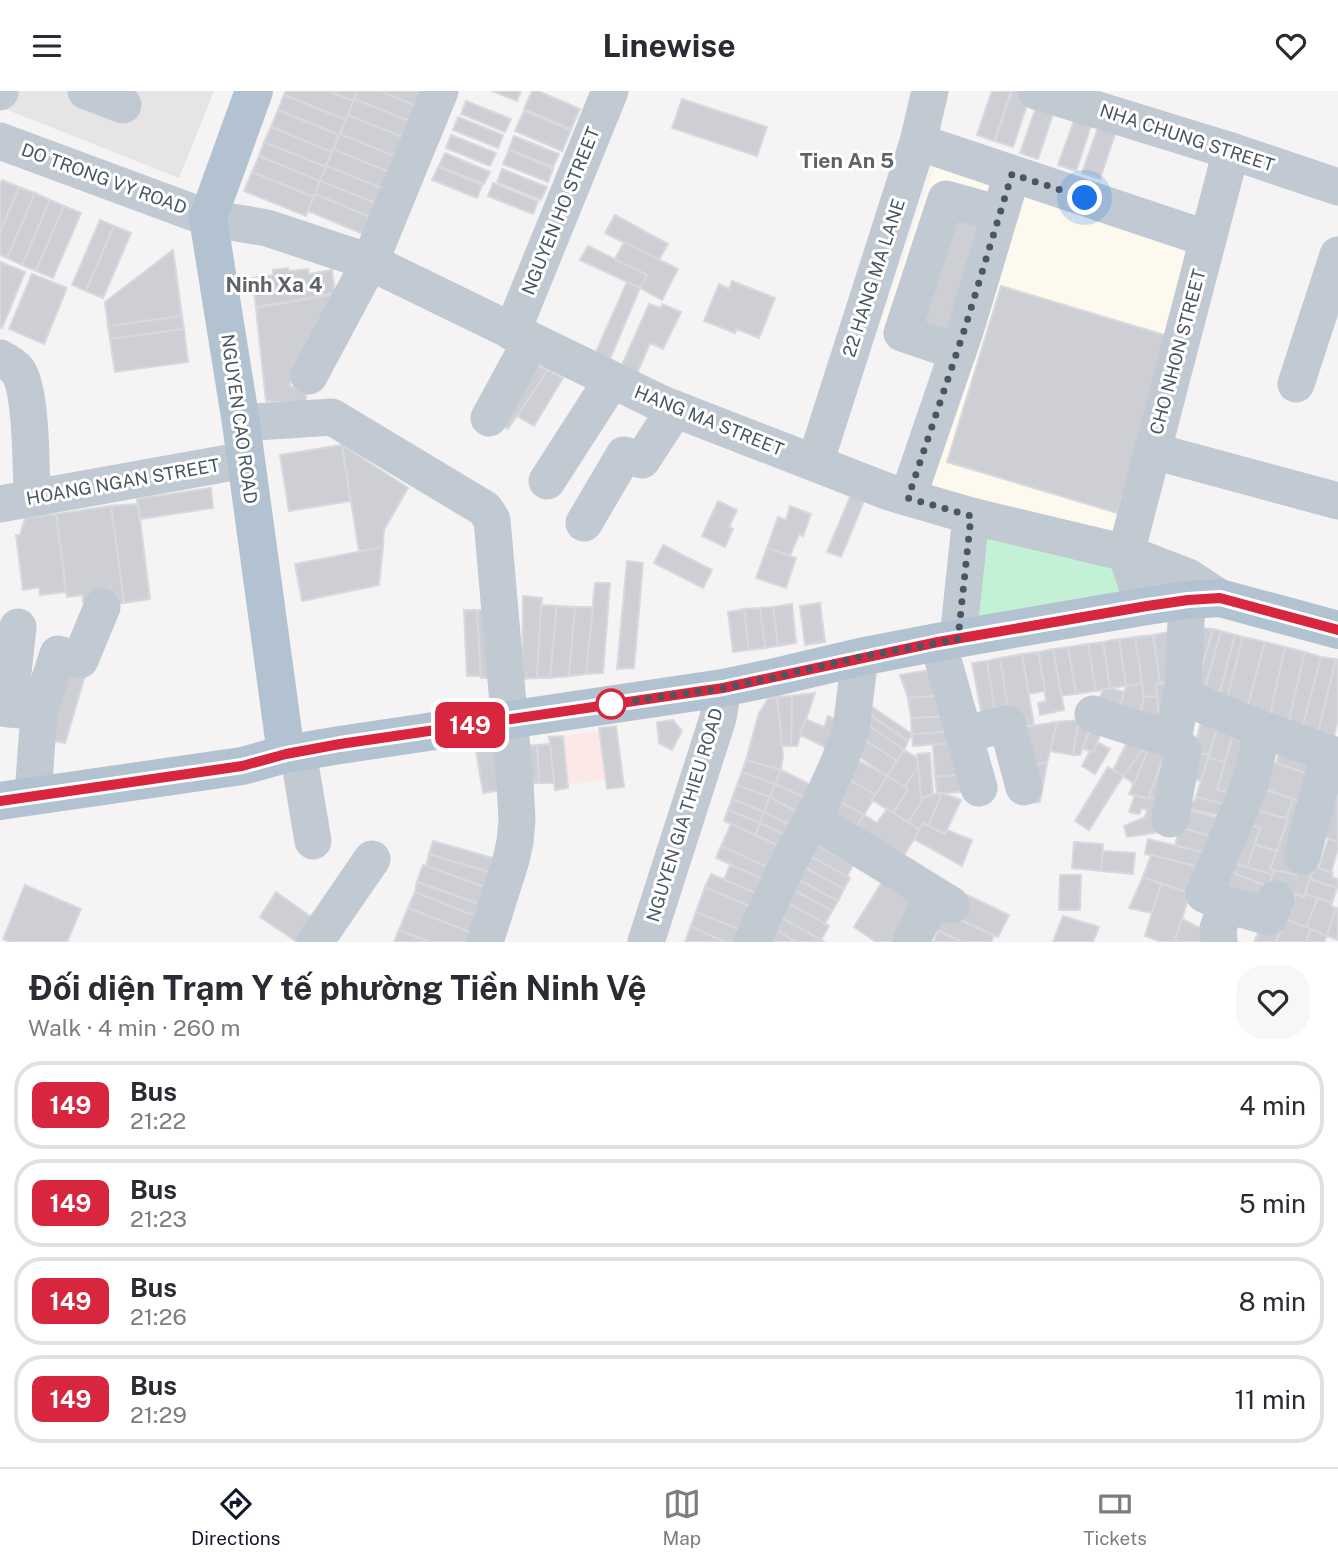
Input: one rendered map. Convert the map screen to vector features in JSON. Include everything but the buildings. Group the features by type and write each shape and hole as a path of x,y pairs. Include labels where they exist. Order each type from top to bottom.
{"main road":[{"name":"NGUYEN CAO ROAD","path":"254,91 208,218 292,753"},
{"path":"17,798 242,766 292,753 723,688 860,657 1147,606 1204,599 1338,630"}],"street":[{"path":"86,91 123,105"},
{"path":"309,376 370,262 440,91"},
{"name":"NGUYEN HO STREET","path":"489,418 610,91"},
{"name":"22 HANG MA LANE","path":"815,463 918,142 930,91"},
{"name":"NHA CHUNG STREET","path":"1036,91 1338,187"},
{"name":"DO TRONG VY ROAD","path":"0,141 208,218"},
{"path":"918,142 1208,239"},
{"name":"CHO NHON STREET","path":"1126,554 1231,151"},
{"path":"908,498 958,352 1012,174"},
{"path":"958,352 902,333 946,199 1000,214"},
{"name":"HANG MA STREET","path":"208,218 267,228 370,262 675,409 908,498 1126,554 1188,577 1204,599"},
{"path":"1296,384 1338,255"},
{"path":"0,358 18,370 27,405 16,501"},
{"path":"547,481 612,380"},
{"path":"584,523 624,455 642,460 675,409"},
{"name":"HOANG NGAN STREET","path":"16,501 332,417 485,509 492,520 516,803 515,842 511,860 485,942"},
{"path":"1153,451 1338,501"},
{"path":"971,516 948,641 965,734 979,788"},
{"path":"1126,554 1139,592 1147,606"},
{"path":"1173,740 1204,599"},
{"path":"16,709 58,654 80,660 102,607"},
{"path":"17,798 18,627"},
{"path":"752,942 839,762 851,729 860,657"},
{"name":"NGUYEN GIA THIEU ROAD","path":"646,942 718,718 723,688"},
{"path":"1181,696 1263,730 1329,753 1302,856"},
{"path":"1093,713 1173,740 1182,751 1170,819"},
{"path":"965,734 1007,724 1024,787"},
{"path":"1219,942 1215,899 1250,784 1263,730"},
{"path":"292,753 313,841"},
{"path":"811,819 942,900 911,942"},
{"path":"315,942 372,859"},
{"path":"1215,899 1269,917 1276,899"}],"shaded area":[{"path":"0,91 214,91 179,178 0,107"},
{"path":"940,149 1199,231 1115,557 905,486 952,357 880,329"},
{"path":"600,731 606,779 568,785 563,736"}],"green space":[{"path":"981,528 1118,559 1126,591 969,626"}],"bus line":[{"name":"149","path":"0,801 242,766 340,744 723,688 938,642 1188,600 1220,598 1338,630"}],"district":[{"name":"Tien An 5","path":"847,161"},
{"name":"Ninh Xa 4","path":"274,285"}],"route":[{"path":"611,704 723,688 860,657 958,639 971,516 908,498 965,328 1012,174 1085,198"}]}
